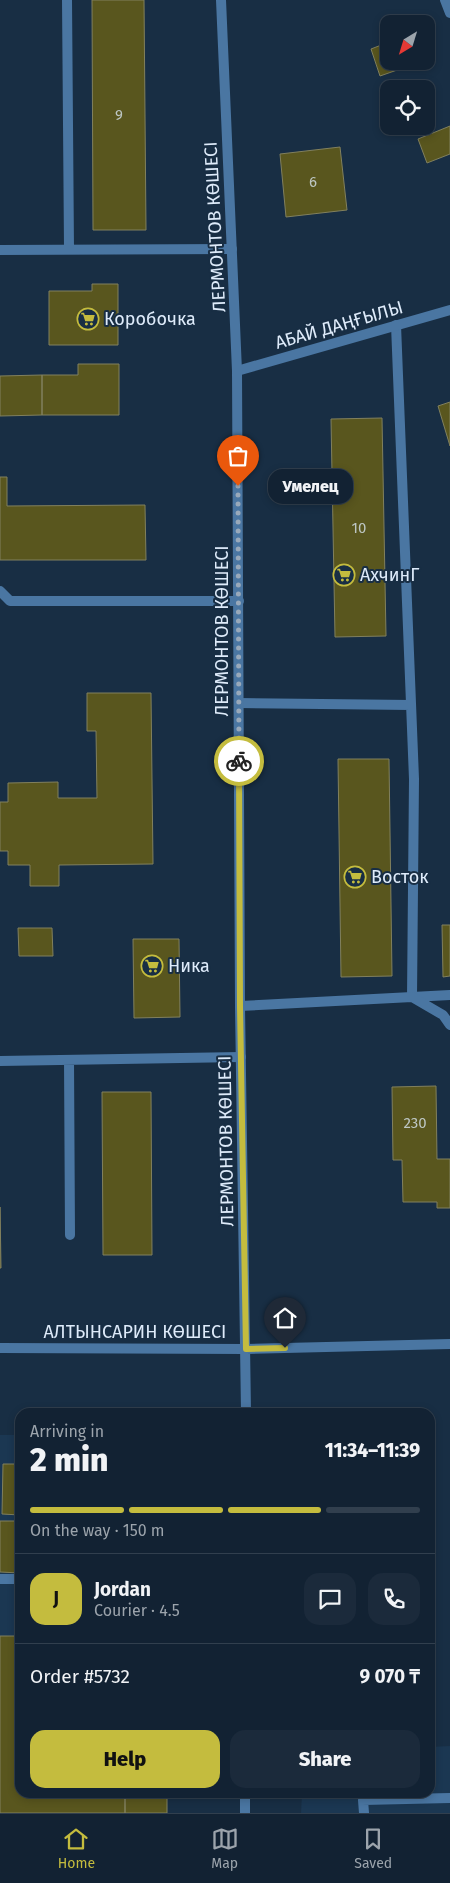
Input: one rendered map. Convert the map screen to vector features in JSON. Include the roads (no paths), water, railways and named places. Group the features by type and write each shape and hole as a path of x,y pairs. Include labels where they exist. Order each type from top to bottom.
{"street":[{"path":"67,0 69,248"},
{"name":"ЛЕРМОНТОВ КӨШЕСІ","path":"221,0 237,372 240,1006 246,1408"},
{"path":"445,0 450,13"},
{"path":"0,250 69,248 232,249"},
{"name":"АБАЙ ДАҢҒЫЛЫ","path":"237,372 450,310"},
{"path":"396,325 414,779 412,997"},
{"path":"0,591 10,601 238,601"},
{"path":"239,703 412,705"},
{"path":"240,1006 450,995"},
{"path":"412,997 443,1015 450,1026"},
{"path":"0,1061 241,1057"},
{"path":"70,1060 70,1236"},
{"name":"АЛТЫНСАРИН КӨШЕСІ","path":"0,1348 246,1349 450,1344"},
{"path":"0,1579 15,1579"},
{"path":"245,1798 245,1813"},
{"path":"364,1813 363,1800 450,1798"}],"place":[{"name":"Коробочка","path":"88,319"},
{"name":"Умелец","path":"238,486"},
{"name":"АхчинГ","path":"344,575"},
{"name":"Восток","path":"355,877"},
{"name":"Ника","path":"152,966"}]}
